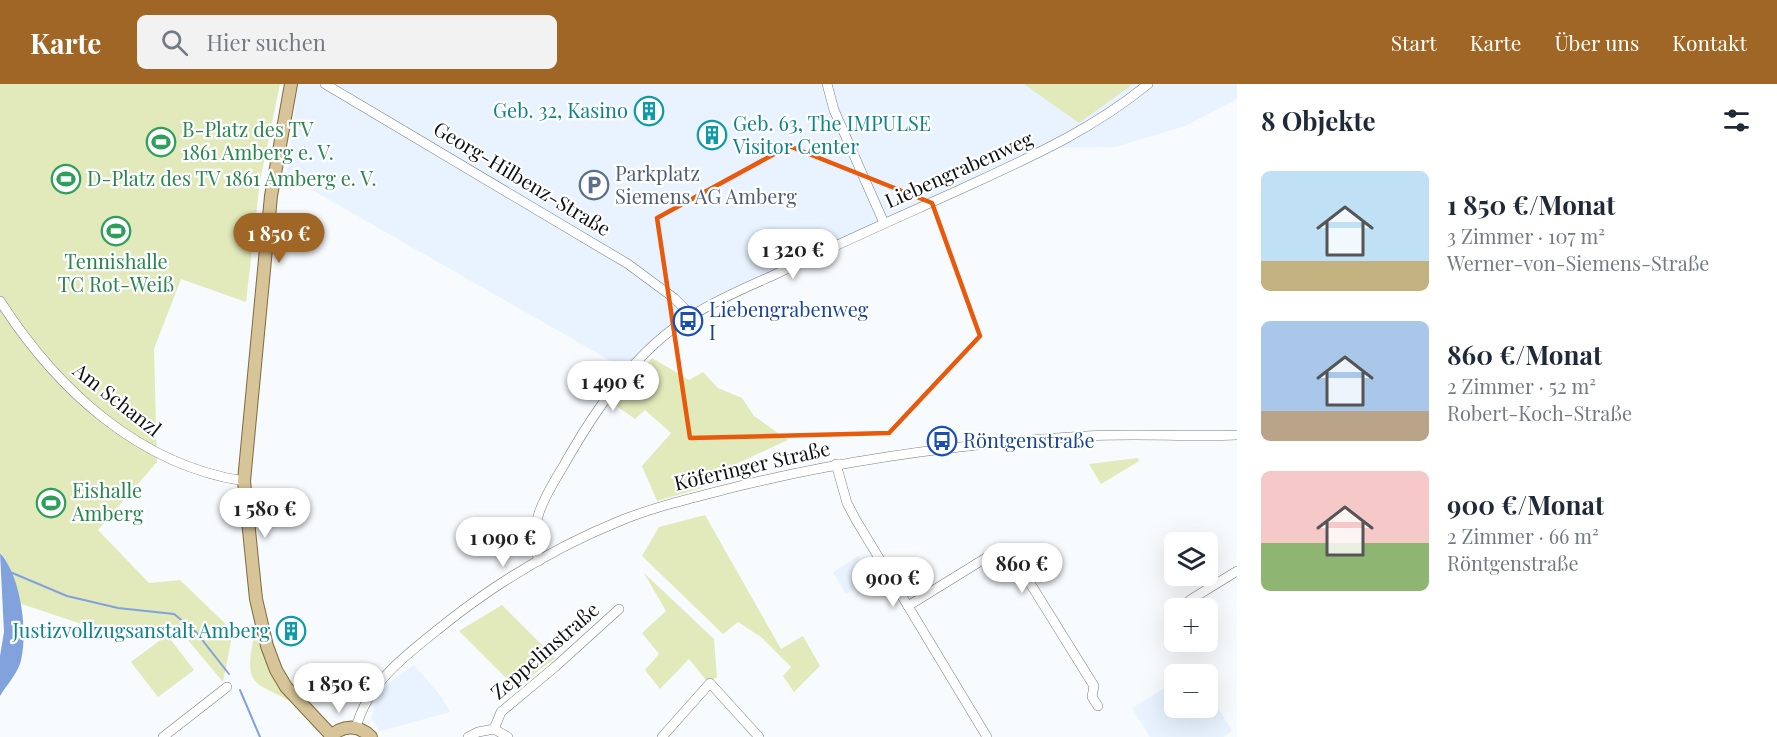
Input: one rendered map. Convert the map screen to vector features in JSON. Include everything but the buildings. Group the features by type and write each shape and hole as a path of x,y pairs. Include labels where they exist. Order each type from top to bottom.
{"main road":[{"path":"291,84 271,196 244,481 256,599 267,646 276,670 286,687 331,736 346,728 356,728 371,737"}],"street":[{"name":"Georg-Hilbenz-Straße","path":"326,84 628,264 674,297 692,316"},
{"path":"826,84 834,110 884,223"},
{"name":"Liebengrabenweg","path":"539,561 534,531 537,510 591,420 616,384 648,351 692,316 884,223 1049,150 1120,107 1148,84"},
{"name":"Am Schanzl","path":"0,301 46,365 92,408 149,451 244,481"},
{"name":"Köferinger Straße","path":"356,728 367,697 395,666 454,617 539,561 579,539 639,514 707,494 836,464 957,445 1089,436 1237,435"},
{"path":"836,464 844,495 856,520 987,737"},
{"path":"908,606 997,551 1007,552 1020,567 1094,686 1092,696 1098,706"},
{"path":"1193,598 1237,571"},
{"name":"Zeppelinstraße","path":"468,737 478,732 494,729 501,712 619,609"},
{"path":"662,737 710,683 759,737"},
{"path":"163,737 228,687"},
{"path":"494,729 508,737"}],"highlighted area":[{"path":"789,146 932,203 980,336 889,433 690,438 657,218"}],"shaded area":[{"path":"298,84 1237,84 1237,99 1185,126 1116,147 1043,148 690,311 625,369 286,175"},
{"path":"858,556 872,578 846,594 833,572"},
{"path":"414,665 440,695 450,712 380,731 371,718 379,695 391,681"},
{"path":"1164,688 1164,718 1218,718 1218,708 1232,731 1223,737 1150,737 1132,708"}],"green space":[{"path":"0,84 280,84 260,181 246,302 181,279 154,349 157,462 98,530 149,583 180,580 233,631 223,682 178,628 114,635 16,602 12,575 8,563 0,552"},
{"path":"1024,84 1133,84 1079,123"},
{"path":"652,358 689,380 703,372 718,388 742,398 754,416 788,440 703,479 702,488 657,501 642,466 671,433 645,410 635,419 614,404"},
{"path":"1138,458 1139,461 1101,484 1089,464"},
{"path":"705,515 781,649 803,636 820,666 794,692 783,676 791,667 761,637 738,622 723,634 642,556 659,527"},
{"path":"644,573 714,639 717,678 706,680 689,659 660,689 645,670 659,654 642,633 666,611"},
{"path":"502,605 555,658 516,688 459,631"},
{"path":"254,623 269,665 293,703 262,686 252,676 250,668"},
{"path":"167,635 194,670 158,697 131,662"}],"water":[{"path":"0,553 7,563 18,590 24,638 20,664 0,696 0,656 4,632"}],"waterway":[{"path":"10,572 67,596 118,608 174,614 196,632 229,674"},
{"path":"240,690 260,737"}],"place":[{"name":"Geb. 32, Kasino","path":"649,111"},
{"name":"Geb. 63, The IMPULSE Visitor Center","path":"712,135"},
{"name":"B-Platz des TV 1861 Amberg e. V.","path":"161,142"},
{"name":"D-Platz des TV 1861 Amberg e. V.","path":"66,179"},
{"name":"Parkplatz Siemens AG Amberg","path":"594,185"},
{"name":"Tennishalle TC Rot-Weiß","path":"116,231"},
{"name":"Liebengrabenweg I","path":"688,321"},
{"name":"Röntgenstraße","path":"942,441"},
{"name":"Eishalle Amberg","path":"51,503"},
{"name":"Justizvollzugsanstalt Amberg","path":"291,631"}]}
